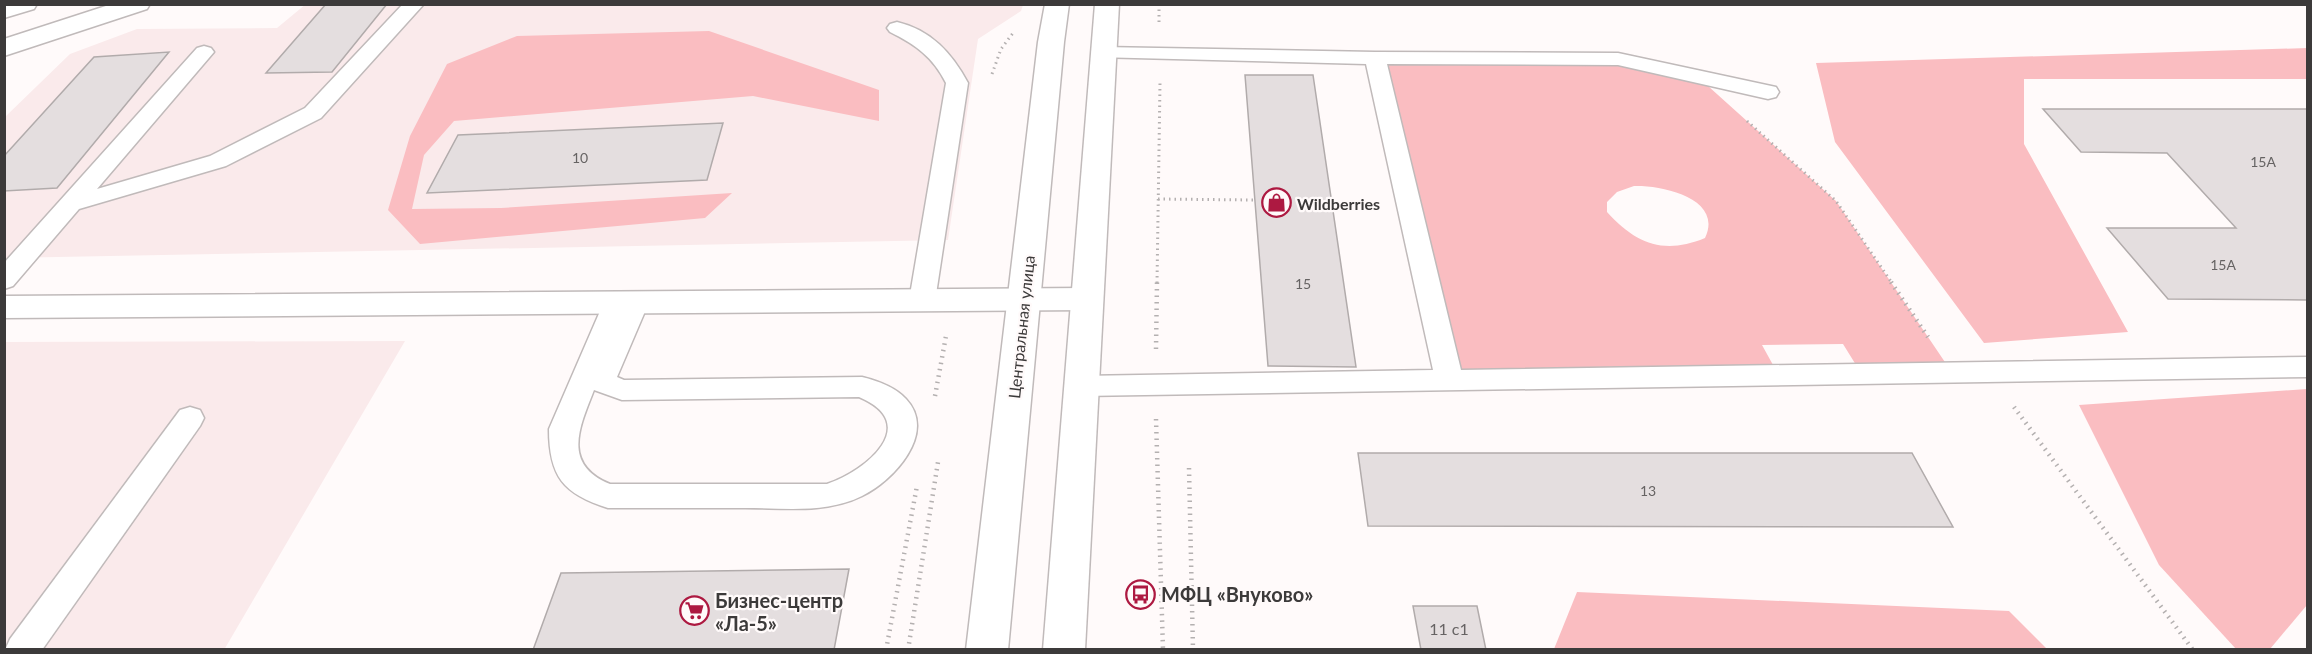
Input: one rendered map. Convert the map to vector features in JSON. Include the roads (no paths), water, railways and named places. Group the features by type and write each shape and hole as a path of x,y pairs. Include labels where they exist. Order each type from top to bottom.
{"main road":[{"path":"4,11 25,4"},
{"path":"4,48 138,4"},
{"name":"Центральная улица","path":"987,650 1057,4"},
{"path":"1064,650 1107,4"},
{"path":"4,308 1086,299"}],"lane":[{"path":"71,204 218,161 313,113 414,4"},
{"path":"897,28 925,41 945,59 957,83 922,301"},
{"path":"4,280 204,52"},
{"path":"1102,53 1375,58 1618,59 1768,92"},
{"path":"1375,58 1449,379"},
{"path":"627,302 603,374 604,383 622,390 862,387 881,393 900,411 904,429 898,447 879,468 853,487 827,496 608,496 589,488 570,472 564,452 564,429 627,302"},
{"path":"1081,386 2307,367"},
{"path":"22,650 190,418"}],"place":[{"name":"Wildberries","path":"1276,203"},
{"name":"МФЦ «Внуково»","path":"1140,594"},
{"name":"Бизнес-центр «Ла-5»","path":"694,611"}]}
